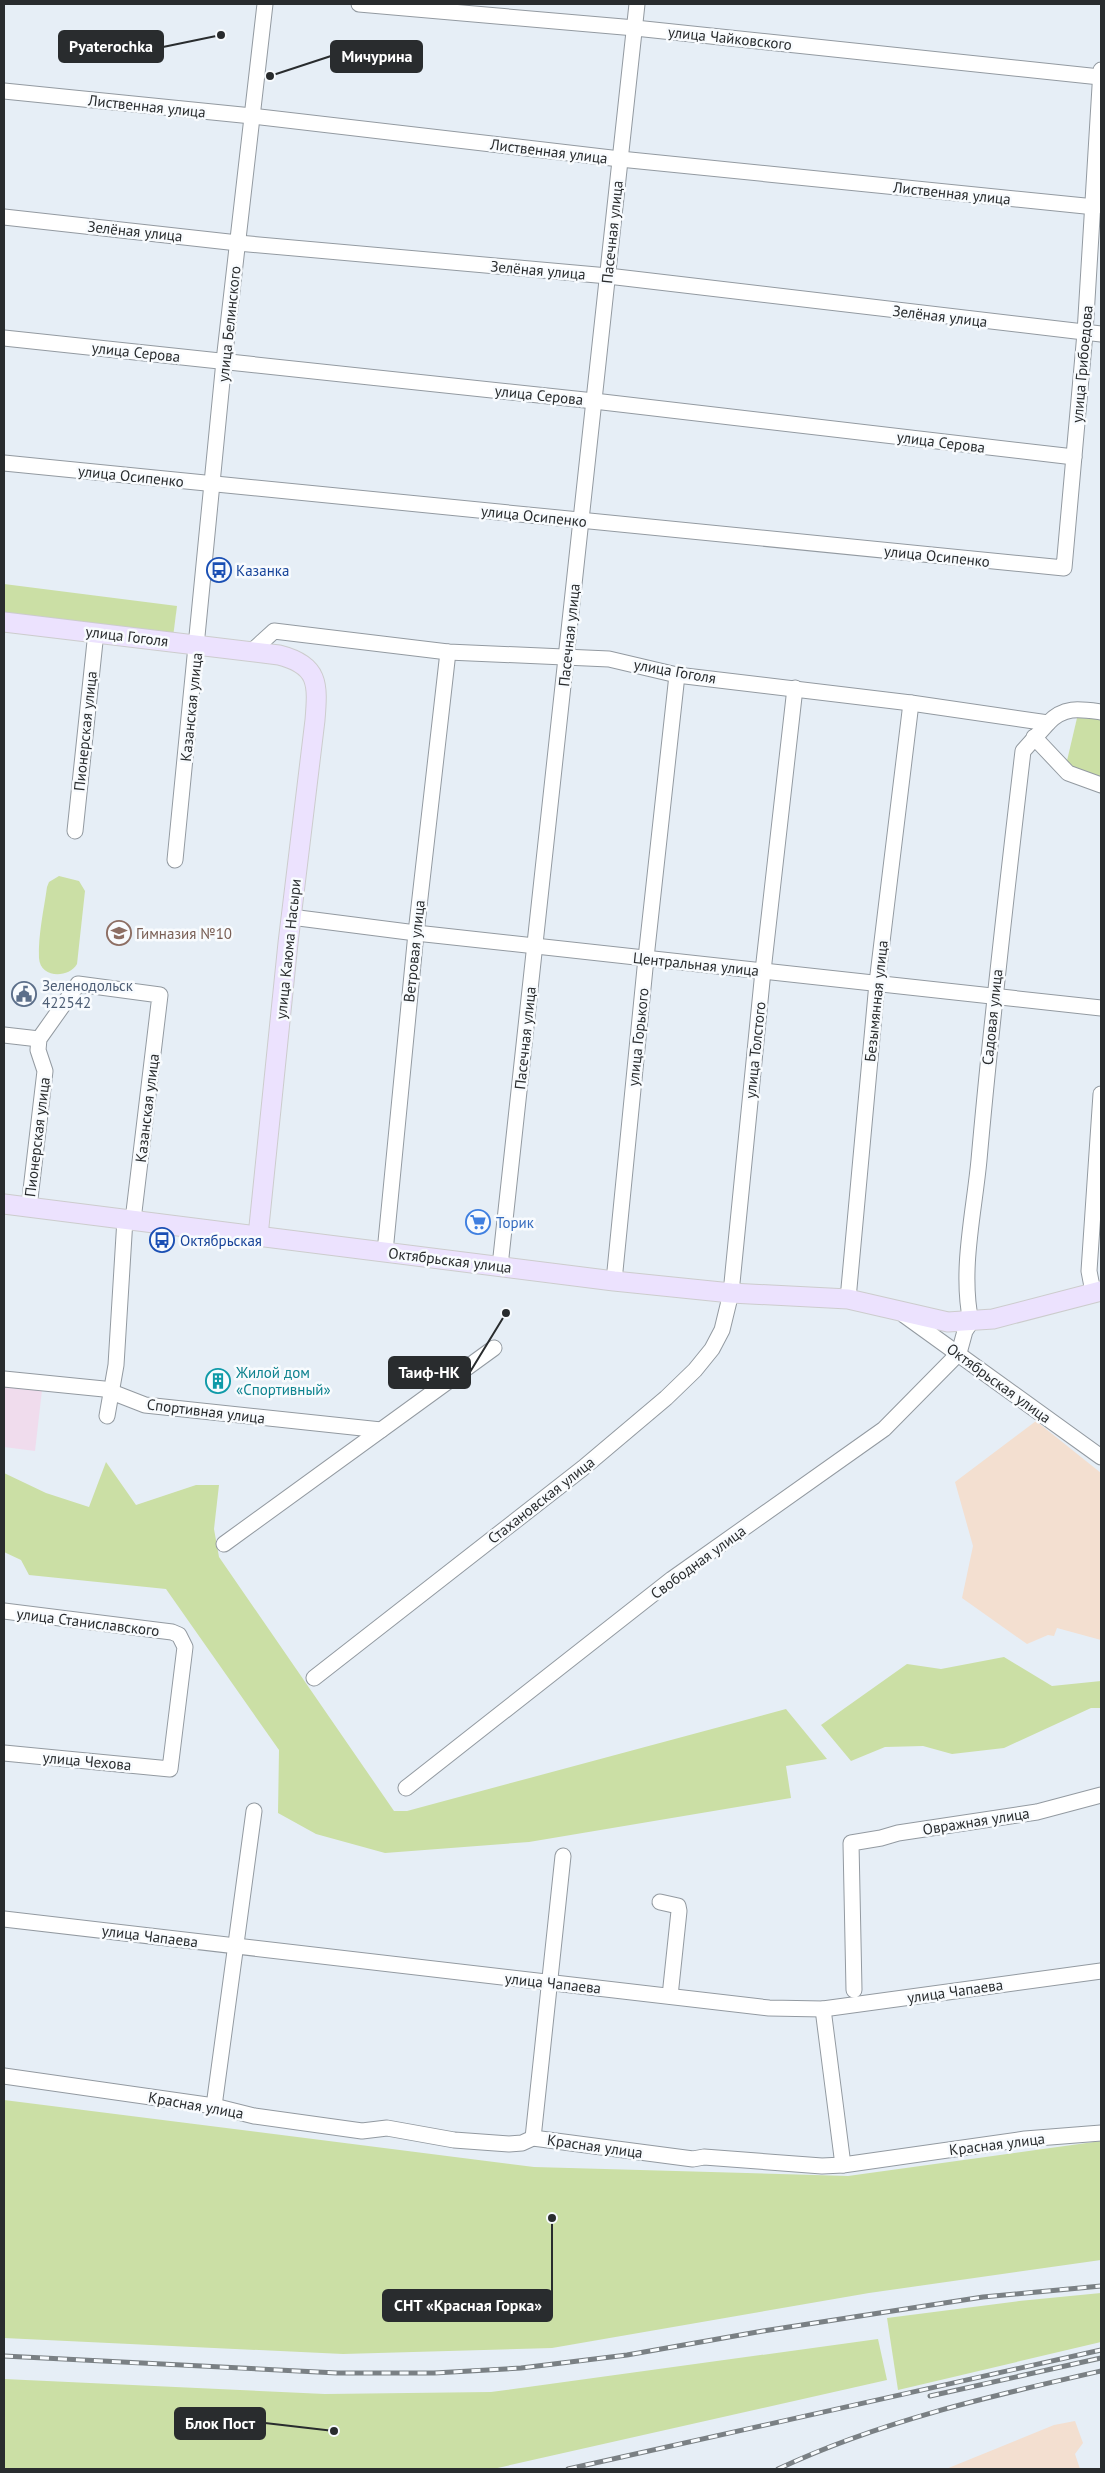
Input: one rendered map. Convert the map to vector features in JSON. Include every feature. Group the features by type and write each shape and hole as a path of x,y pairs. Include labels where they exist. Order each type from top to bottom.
{"main road":[{"name":"улица Гоголя","path":"4,622 197,644 287,657 305,665"},
{"name":"улица Каюма Насыри","path":"258,1236 291,917 317,693 313,675 305,665"},
{"name":"Октябрьская улица","path":"4,1204 614,1281 731,1293 848,1299 948,1322 971,1322 1017,1314 1097,1292"}],"street":[{"name":"улица Белинского","path":"197,644 224,361 265,4"},
{"name":"улица Чайковского","path":"359,4 634,28 1101,78"},
{"name":"Пасечная улица","path":"500,1266 637,4"},
{"name":"улица Грибоедова","path":"1064,568 1095,208 1101,78"},
{"name":"Лиственная улица","path":"4,91 252,116 620,159 1095,208"},
{"name":"Зелёная улица","path":"4,217 238,243 608,276 1101,334"},
{"name":"улица Серова","path":"4,338 594,401 1074,457"},
{"name":"улица Осипенко","path":"4,463 1064,568"},
{"name":"улица Гоголя","path":"251,652 274,631 448,652 609,659 677,675 911,703 1048,723"},
{"name":"Пионерская улица","path":"75,830 96,632"},
{"name":"Казанская улица","path":"175,860 197,644"},
{"name":"Ветровая улица","path":"385,1252 416,933 448,652"},
{"name":"улица Горького","path":"614,1281 646,958 677,675"},
{"name":"улица Толстого","path":"731,1293 763,971 795,688"},
{"name":"Безымянная улица","path":"848,1299 877,983 911,703"},
{"path":"1048,723 1055,716 1071,708 1101,712"},
{"name":"Садовая улица","path":"971,1322 967,1302 966,1273 975,1204 994,996 1023,751 1048,723"},
{"path":"1034,737 1068,773 1101,785"},
{"name":"Центральная улица","path":"291,917 416,933 1100,1008"},
{"name":"Казанская улица","path":"39,1039 78,984 160,995 129,1220 117,1345 107,1416"},
{"path":"4,1035 39,1039"},
{"name":"Пионерская улица","path":"29,1207 45,1071 38,1050 39,1039"},
{"path":"1097,1292 1089,1271 1101,1094"},
{"name":"Стахановская улица","path":"314,1678 583,1468 666,1398 695,1370 712,1349 722,1330 731,1293"},
{"name":"Октябрьская улица","path":"896,1310 959,1353 1101,1457"},
{"name":"Свободная улица","path":"406,1788 672,1579 884,1429 959,1353 965,1331 971,1322"},
{"path":"224,1544 494,1348"},
{"name":"Спортивная улица","path":"4,1379 104,1389 145,1405 381,1430"},
{"name":"улица Станиславского","path":"4,1611 172,1632 179,1635 185,1647 170,1769"},
{"name":"улица Чехова","path":"4,1754 170,1769"},
{"name":"Овражная улица","path":"854,1990 851,1844 881,1838 898,1832 1037,1812 1101,1795"},
{"path":"214,2106 254,1811"},
{"path":"533,2138 563,1856"},
{"path":"660,1902 678,1906 679,1911 670,1996"},
{"name":"улица Чапаева","path":"4,1919 769,2008 823,2009 1101,1971"},
{"path":"823,2009 843,2165"},
{"name":"Красная улица","path":"4,2076 214,2106 254,2116 362,2131 388,2128 454,2140 509,2144 522,2143 533,2138 693,2159 704,2157 822,2166 843,2165 1025,2140 1101,2133"}],"shaded area":[{"path":"4,1386 42,1390 35,1451 4,1447"},
{"path":"1036,1421 1101,1473 1101,1640 1057,1628 1054,1636 1048,1635 1027,1644 962,1598 973,1546 955,1482"},
{"path":"1075,2421 1083,2443 1075,2454 1080,2469 946,2469 1054,2425"}],"green space":[{"path":"4,584 177,606 173,637 4,616"},
{"path":"1077,718 1101,719 1101,780 1066,765"},
{"path":"59,876 79,881 85,891 77,964 67,972 55,974 49,973 41,965 39,949 47,887 49,882"},
{"path":"106,1462 136,1505 196,1485 219,1485 214,1529 219,1557 394,1811 407,1811 786,1709 827,1759 786,1766 791,1798 529,1842 385,1853 316,1834 278,1813 279,1750 166,1589 29,1575 21,1560 4,1552 4,1473 46,1493 89,1507"},
{"path":"1004,1657 1052,1686 1101,1681 1101,1708 1091,1708 1004,1748 952,1754 923,1746 885,1747 851,1761 821,1725 907,1664 941,1669"},
{"path":"4,2100 534,2167 848,2176 1101,2141 1101,2260 869,2293 552,2348 343,2354 4,2338"},
{"path":"1101,2293 1101,2342 898,2390 887,2318 1019,2301"},
{"path":"878,2339 887,2380 493,2469 4,2468 4,2379 325,2394 491,2392"}],"railway":[{"path":"4,2356 337,2373 434,2373 521,2368 627,2355 763,2331 983,2297 1101,2286"},
{"path":"568,2469 1101,2350"},
{"path":"930,2396 1101,2358"},
{"path":"778,2469 817,2452 896,2423 977,2400 1101,2371"}],"place":[{"name":"Pyaterochka","path":"221,35"},
{"name":"Мичурина","path":"270,76"},
{"name":"Казанка","path":"219,570"},
{"name":"Гимназия №10","path":"119,933"},
{"name":"Зеленодольск 422542","path":"24,994"},
{"name":"Торик","path":"478,1222"},
{"name":"Октябрьская","path":"162,1240"},
{"name":"Таиф-НК","path":"506,1313"},
{"name":"Жилой дом «Спортивный»","path":"218,1381"},
{"name":"СНТ «Красная Горка»","path":"552,2218"},
{"name":"Блок Пост","path":"334,2431"}]}
